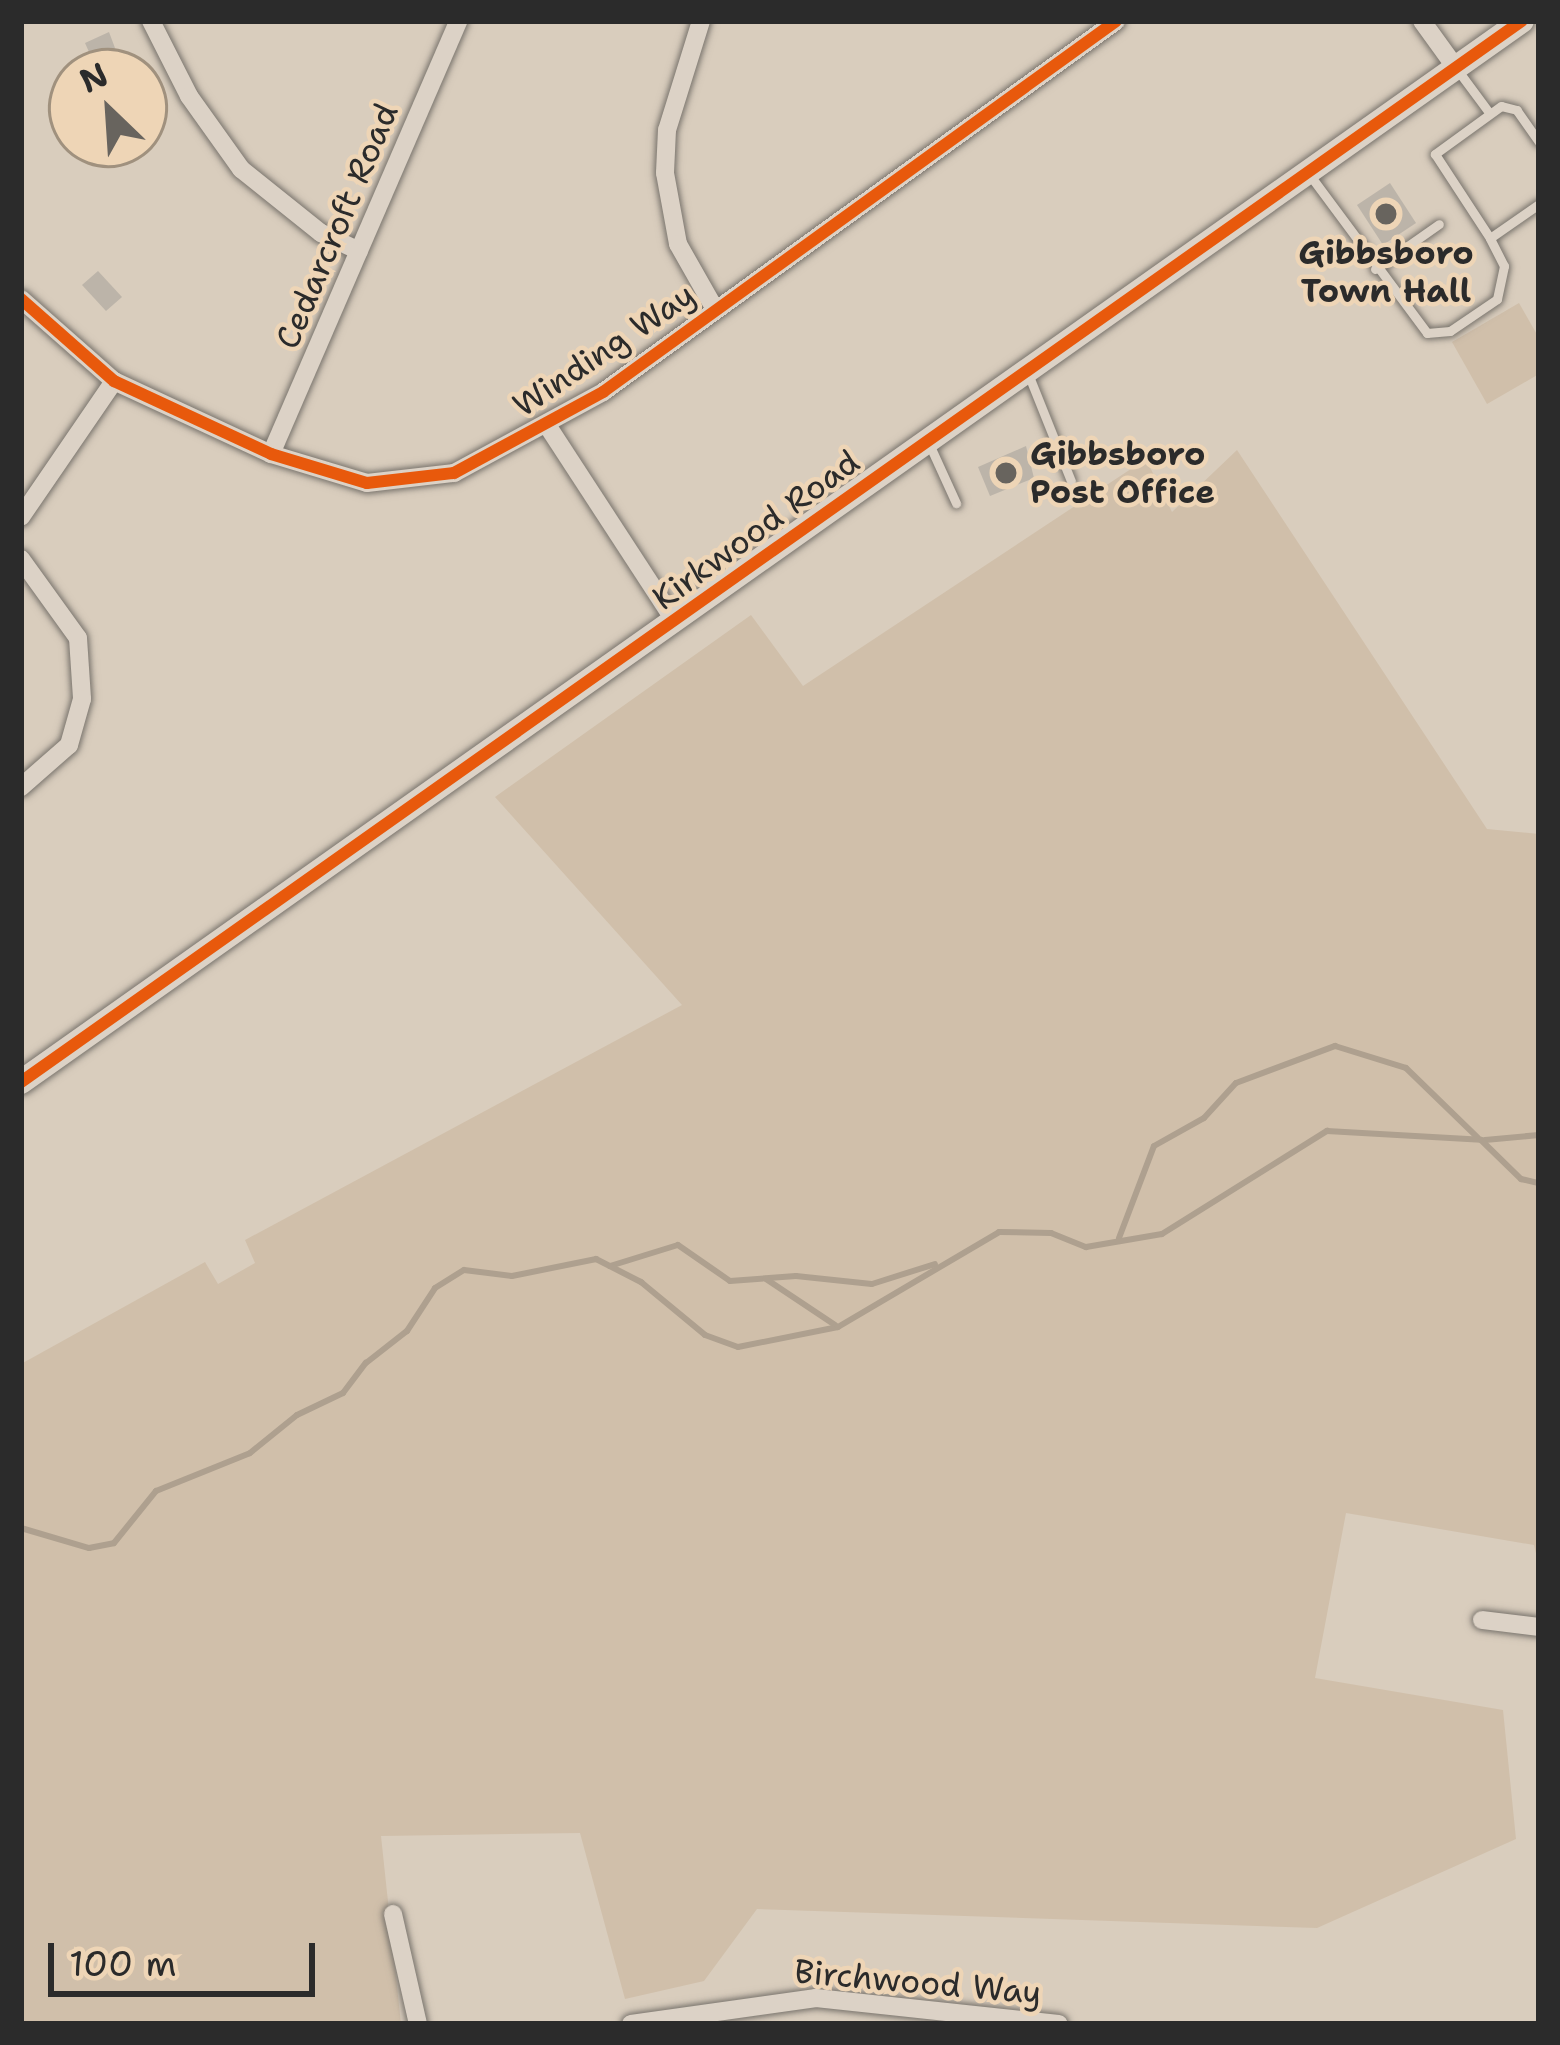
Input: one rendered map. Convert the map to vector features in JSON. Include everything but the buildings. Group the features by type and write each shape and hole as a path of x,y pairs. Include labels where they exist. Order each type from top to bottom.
{"street":[{"path":"152,21 189,96 241,170 321,232 359,250"},
{"name":"Cedarcroft Road","path":"271,454 458,21"},
{"path":"701,21 667,130 665,173 678,244 715,309"},
{"name":"Winding Way","path":"21,299 114,382 271,454 367,483 409,482 454,472 547,424 1115,21"},
{"path":"1422,21 1456,68"},
{"name":"Kirkwood Road","path":"21,1082 1522,21"},
{"path":"21,517 114,382"},
{"path":"547,424 675,621"},
{"path":"21,559 78,638 82,699 69,745 21,788"},
{"path":"1482,1620 1539,1627"},
{"path":"393,1914 418,2024"},
{"name":"Birchwood Way","path":"631,2024 816,1998 1059,2024"}],"lane":[{"path":"1456,68 1488,111"},
{"path":"1309,174 1417,328 1448,333 1502,290 1503,262 1435,157 1441,143 1488,111 1514,108 1539,142"},
{"path":"1490,238 1539,204"},
{"path":"1375,268 1439,224"},
{"path":"1026,371 1047,406 1051,446 1071,481"},
{"path":"927,441 956,503"}],"shaded area":[{"path":"1519,303 1539,338 1539,374 1487,404 1452,342"},
{"path":"1237,450 1487,829 1539,834 1539,1566 1534,1545 1346,1513 1315,1678 1503,1710 1516,1839 1317,1928 757,1909 704,1981 625,1999 580,1833 381,1836 401,2024 21,2024 21,1364 205,1262 218,1284 255,1263 245,1240 682,1005 495,797 751,615 803,686 1146,459 1172,512"}],"waterway":[{"path":"1119,1238 1154,1146 1204,1118 1236,1083 1335,1046 1406,1068 1478,1138"},
{"path":"21,1528 89,1548 114,1543 156,1491 250,1453 297,1415 343,1393 366,1363 407,1331 435,1288 464,1270 512,1276 596,1259 641,1282 705,1335 738,1347 838,1327 999,1232 1051,1233 1086,1247 1162,1234 1327,1131 1481,1140 1521,1179 1539,1183"},
{"path":"1485,1140 1539,1135"},
{"path":"610,1266 678,1245 730,1281 796,1276 872,1284 935,1264"},
{"path":"766,1279 835,1325"}],"cycle path":[{"path":"21,299 114,381 271,454 367,483 454,473 603,392 1116,21"},
{"path":"21,1082 1522,21"}],"place":[{"name":"Gibbsboro Town Hall","path":"1386,214"},
{"name":"Gibbsboro Post Office","path":"1006,473"}]}
